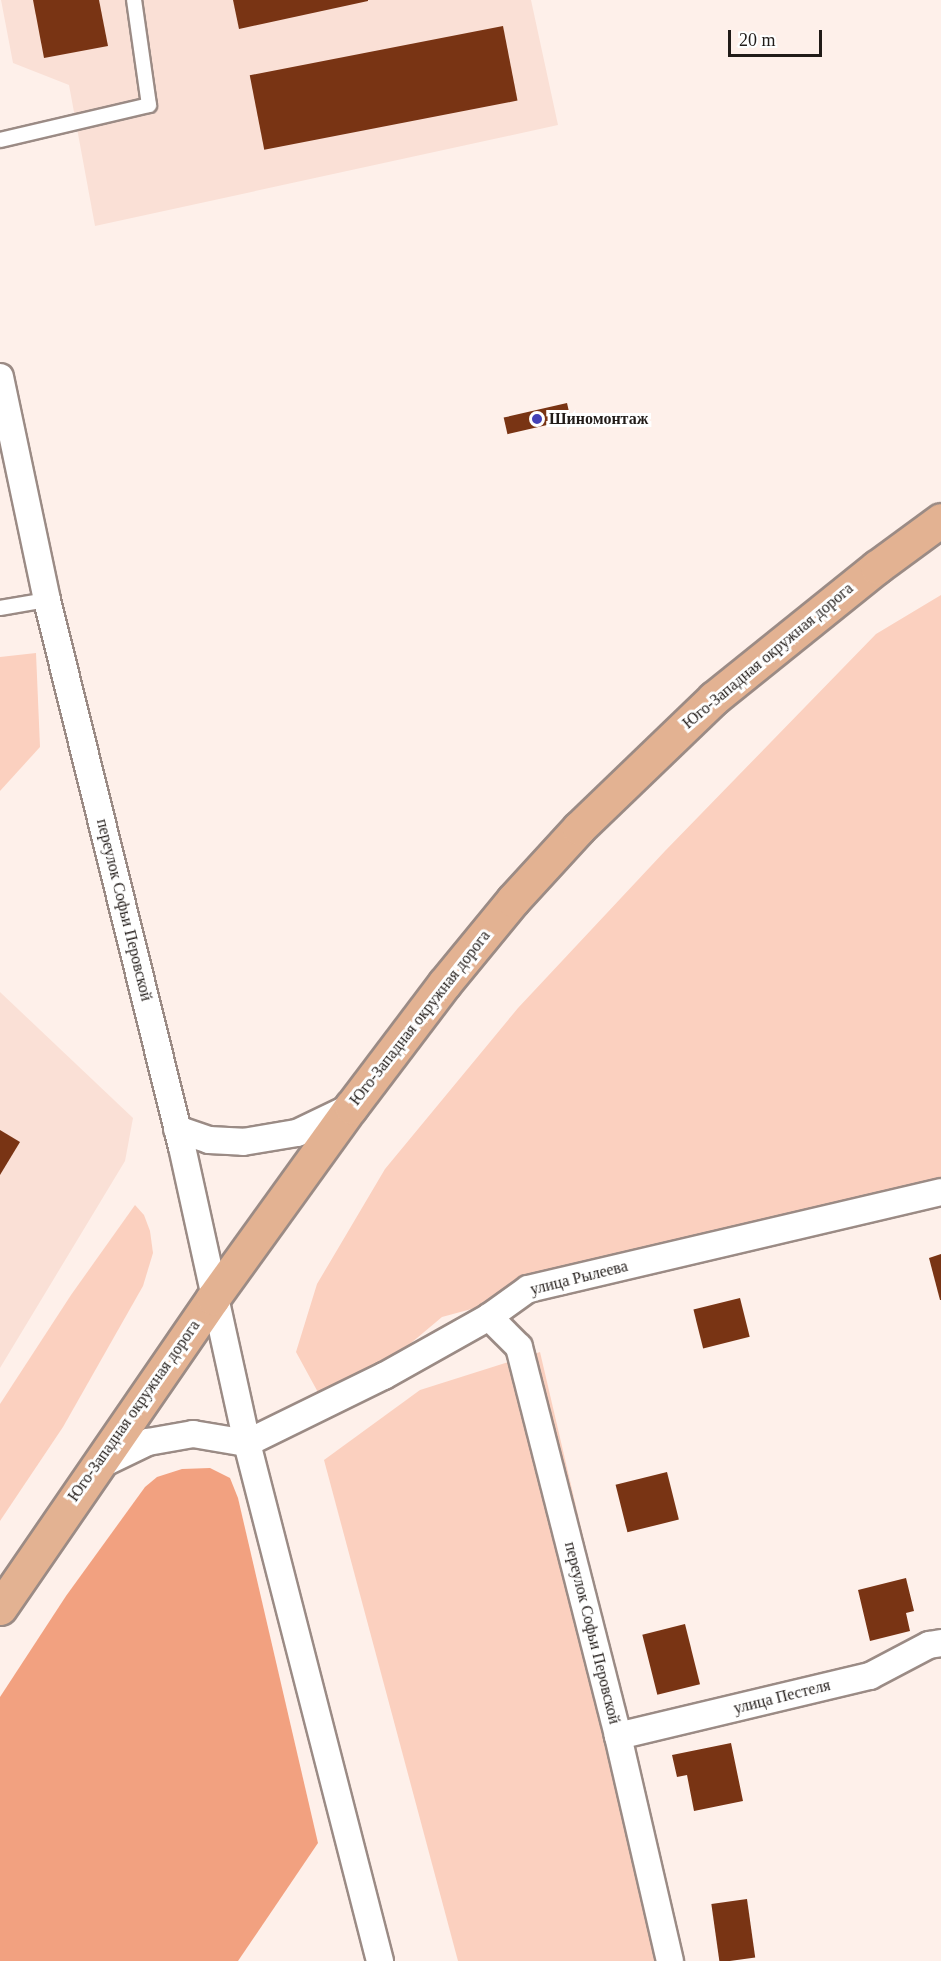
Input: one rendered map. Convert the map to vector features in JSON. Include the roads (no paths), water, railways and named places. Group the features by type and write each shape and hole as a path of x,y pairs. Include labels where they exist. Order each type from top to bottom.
{"highway":[{"name":"Юго-Западная окружная дорога","path":"0,1608 213,1298 351,1107 451,975 513,900 579,828 714,698 877,567 941,520"}],"street":[{"name":"переулок Софьи Перовской","path":"0,377 47,600 177,1129 247,1443 380,1961"},
{"path":"177,1129 209,1140 243,1142 297,1133 351,1107"},
{"name":"улица Рылеева","path":"247,1443 384,1376 489,1317 528,1289 941,1192"},
{"name":"переулок Софьи Перовской","path":"489,1317 519,1347 618,1736 670,1961"},
{"path":"96,1467 148,1442 193,1434 247,1443"},
{"name":"улица Пестеля","path":"618,1736 870,1676 929,1645 941,1643"}],"lane":[{"path":"0,140 150,105 134,0"},
{"path":"0,608 47,600"}],"place":[{"name":"Шиномонтаж","path":"537,419"}]}
